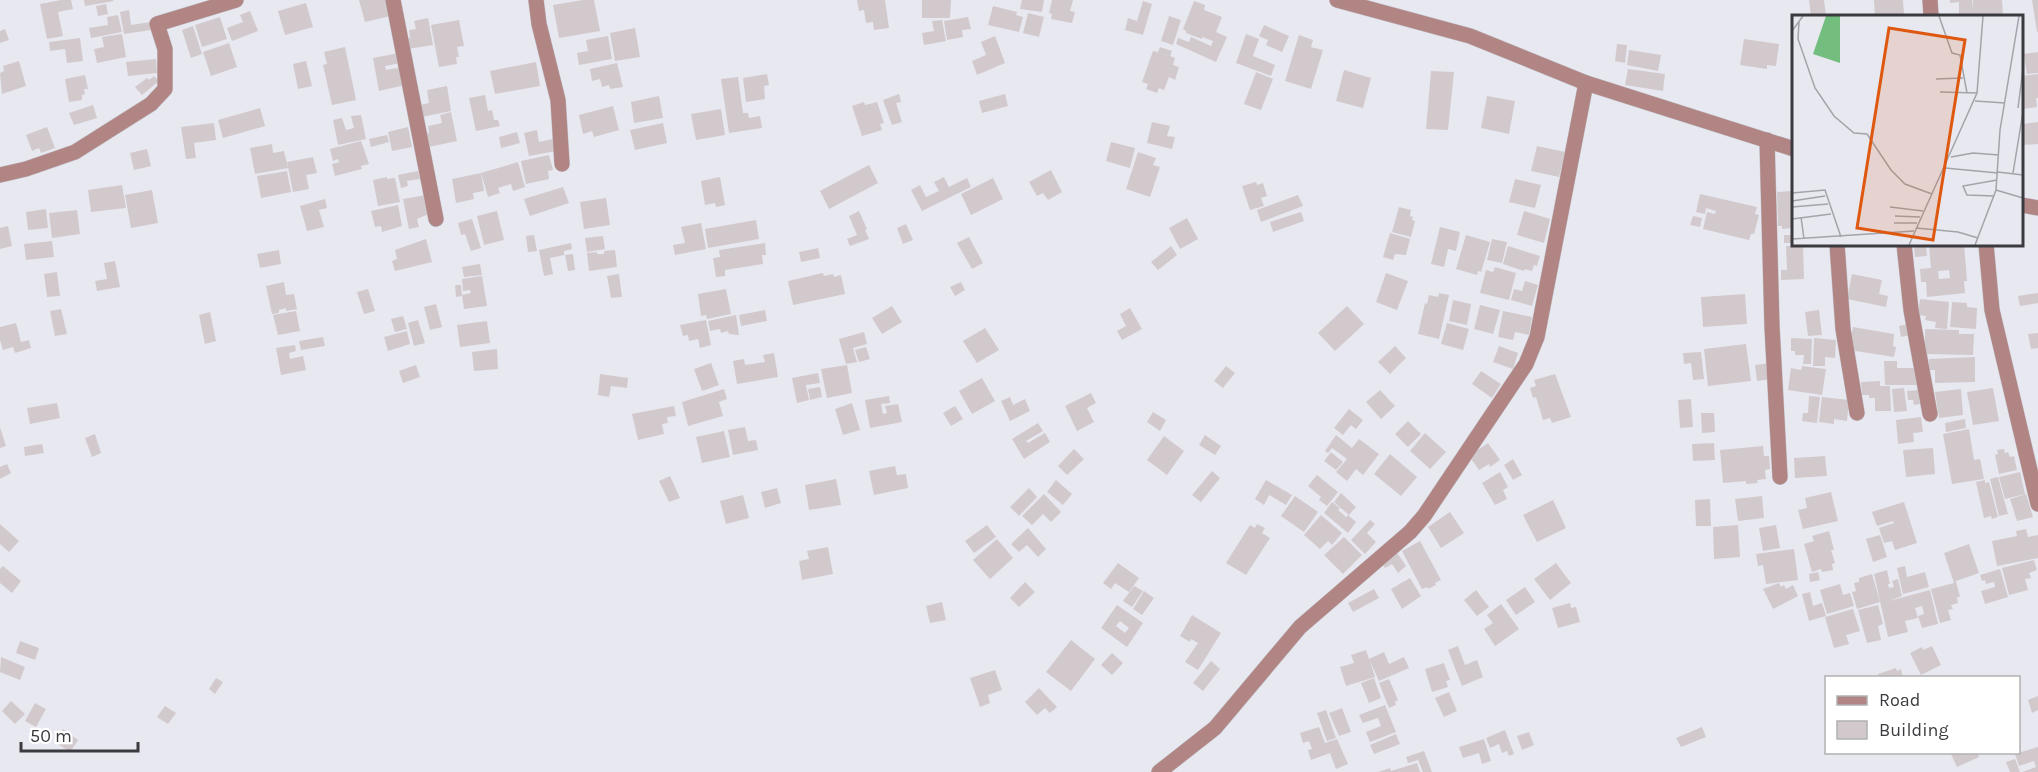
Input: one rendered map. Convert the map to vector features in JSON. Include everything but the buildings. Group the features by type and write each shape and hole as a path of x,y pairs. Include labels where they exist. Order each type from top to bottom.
{"street":[{"path":"0,175 26,169 75,152 151,104 165,89 165,49 157,24 236,0"},
{"path":"393,0 436,219"},
{"path":"536,0 539,24 558,100 562,164"},
{"path":"1337,0 1470,36 1586,83 1792,147"},
{"path":"1930,0 1931,15"},
{"path":"1159,772 1215,728 1300,627 1410,532 1424,516 1526,364 1537,337 1586,83"},
{"path":"1767,140 1773,351 1780,477"},
{"path":"2023,205 2038,208"},
{"path":"1837,246 1844,329 1857,413"},
{"path":"1904,246 1911,310 1930,414"},
{"path":"1986,246 1992,310 2038,504"}]}
